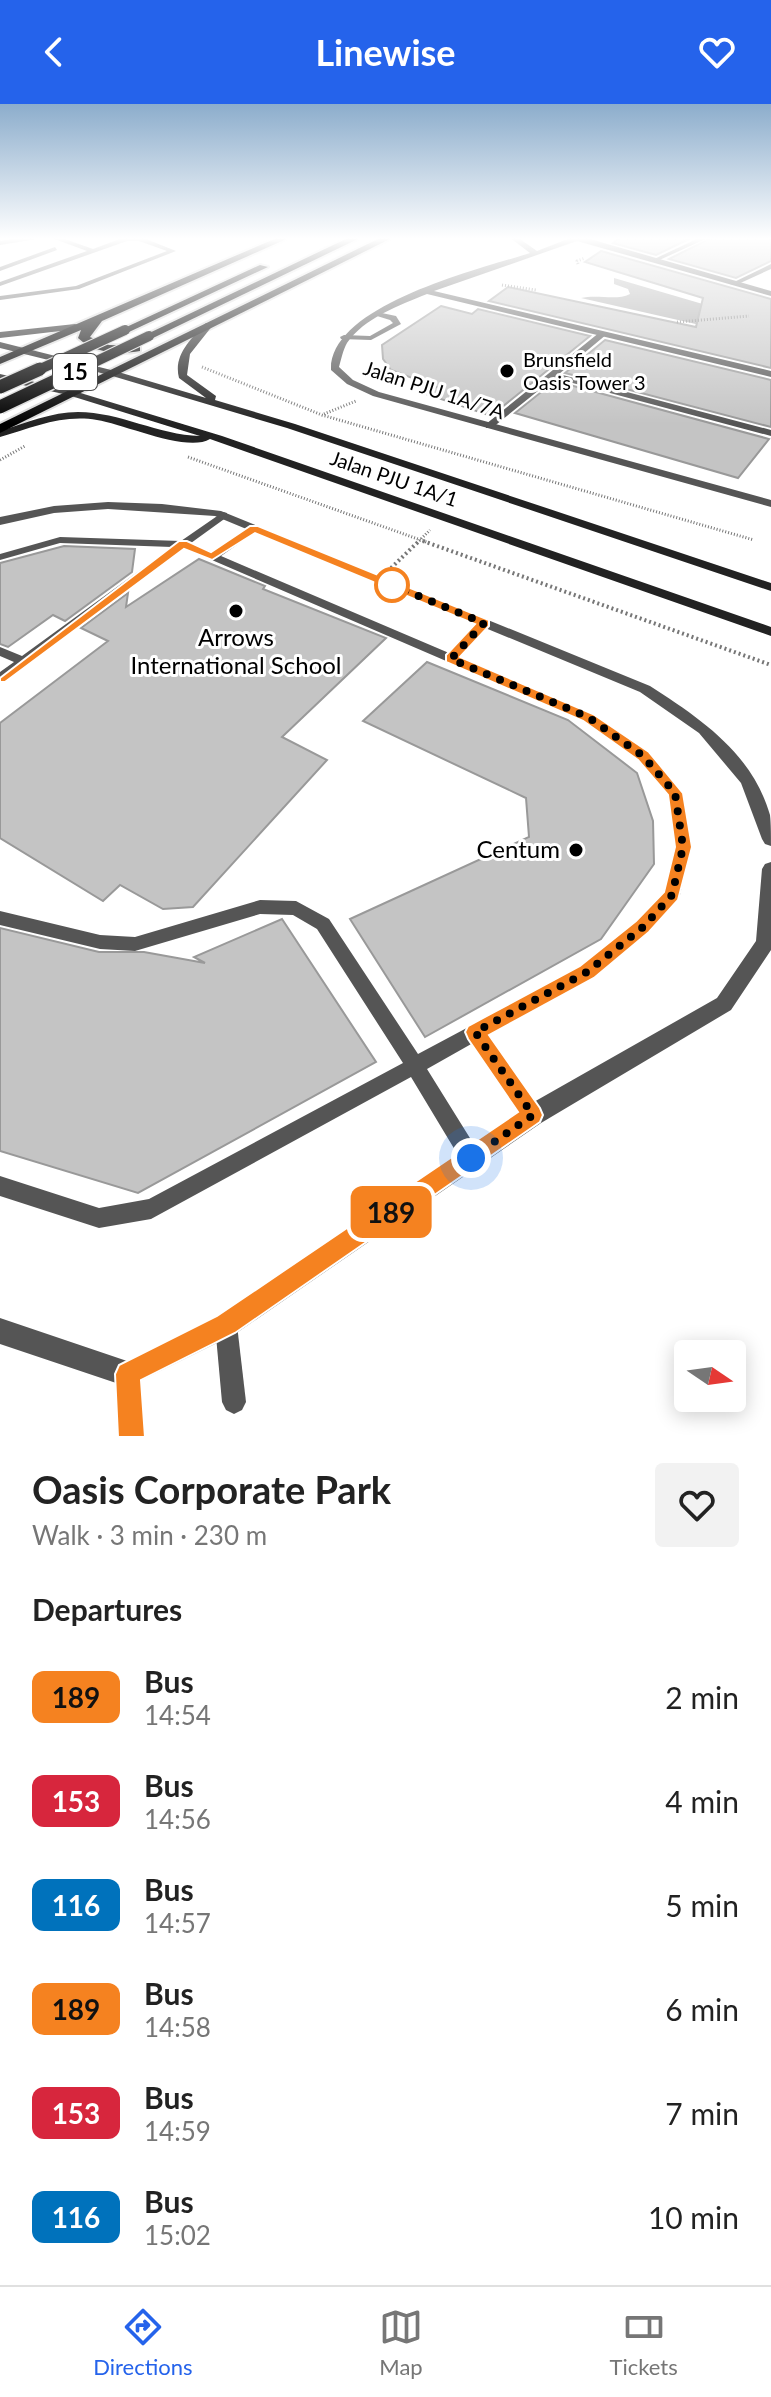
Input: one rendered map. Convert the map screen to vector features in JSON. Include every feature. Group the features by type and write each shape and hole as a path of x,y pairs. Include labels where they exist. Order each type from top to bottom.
{"main road":[{"path":"0,361 141,299"},
{"name":"15","path":"0,387 193,299"},
{"name":"15","path":"0,406 227,299"},
{"path":"0,432 71,393 262,299"},
{"path":"101,316 87,329 84,338 102,347 138,349 182,338"},
{"path":"209,325 182,357 182,376 223,406"},
{"path":"0,335 75,327"},
{"name":"Jalan PJU 1A/1","path":"0,345 112,373 291,426 771,587"},
{"name":"Jalan PJU 1A/1","path":"0,377 71,393 218,438 771,632"},
{"path":"0,406 3,406 0,415"},
{"path":"0,432 81,415 178,439 218,438"}],"street":[{"name":"Jalan PJU 1A/7A","path":"409,299 355,326 344,337 334,355 334,368 350,382 376,394 489,426 767,503 771,490"},
{"path":"459,299 771,374"},
{"path":"0,521 33,511 78,505 147,504 223,515 645,689 704,729 748,780 771,839"},
{"path":"0,1331 128,1374 226,1325 533,1115 724,1004 765,943 771,869"}],"lane":[{"path":"344,337 371,338 397,324 393,318 380,314"},
{"path":"489,426 603,334"},
{"path":"553,375 771,433"},
{"path":"0,678 223,515"},
{"path":"212,557 254,528"},
{"path":"0,557 60,540 183,544 588,717 643,756 675,793 683,847 672,895 643,927 587,972 151,1209 99,1218 0,1186"},
{"path":"451,659 484,623"},
{"path":"0,651 24,661"},
{"path":"0,918 100,942 135,944 260,907 296,908 323,924 471,1158"},
{"path":"475,1032 533,1115"},
{"path":"226,1325 234,1402"},
{"path":"128,1374 131,1437"}],"path":[{"path":"471,302 474,299"},
{"path":"677,322 749,316"},
{"path":"181,366 205,367 322,415 754,540"},
{"path":"291,426 376,394"},
{"path":"183,456 771,665"},
{"path":"379,580 443,517"}],"shaded area":[{"path":"586,299 686,299 771,324 771,341"}],"building":[{"path":"565,299 696,327 703,299 771,299 771,368 489,301"},
{"path":"441,306 472,314 478,309 590,336 491,416 426,394 436,387 391,370 383,359 382,345"},
{"path":"605,340 771,380 771,427 565,373"},
{"path":"555,381 769,439 738,478 515,413"},
{"path":"64,546 135,549 132,572 65,621 53,615 8,647 0,644 0,563"},
{"path":"199,559 265,586 263,589 386,638 282,737 327,760 193,907 163,909 120,885 103,901 0,838 0,723 108,641 81,628 128,593 126,607"},
{"name":"Centum","path":"427,662 568,720 637,773 653,821 654,864 601,939 425,1037 350,919 529,837 526,798 363,721"},
{"path":"282,919 376,1062 138,1193 0,1151 0,928 99,952 144,952 205,963 194,957"}],"bus line":[{"name":"189","path":"0,678 183,544 212,557 254,528 484,623 451,659 588,717 643,756 675,793 683,847 672,895 643,927 587,972 475,1032 533,1115 226,1325 128,1374 131,1437"}],"place":[{"name":"Brunsfield Oasis Tower 3","path":"507,371"},
{"name":"Arrows International School","path":"236,611"},
{"name":"Centum","path":"576,850"}],"route":[{"path":"392,585 484,623 451,659 588,717 643,756 675,793 683,847 672,895 643,927 587,972 475,1032 533,1115 471,1158"}]}
